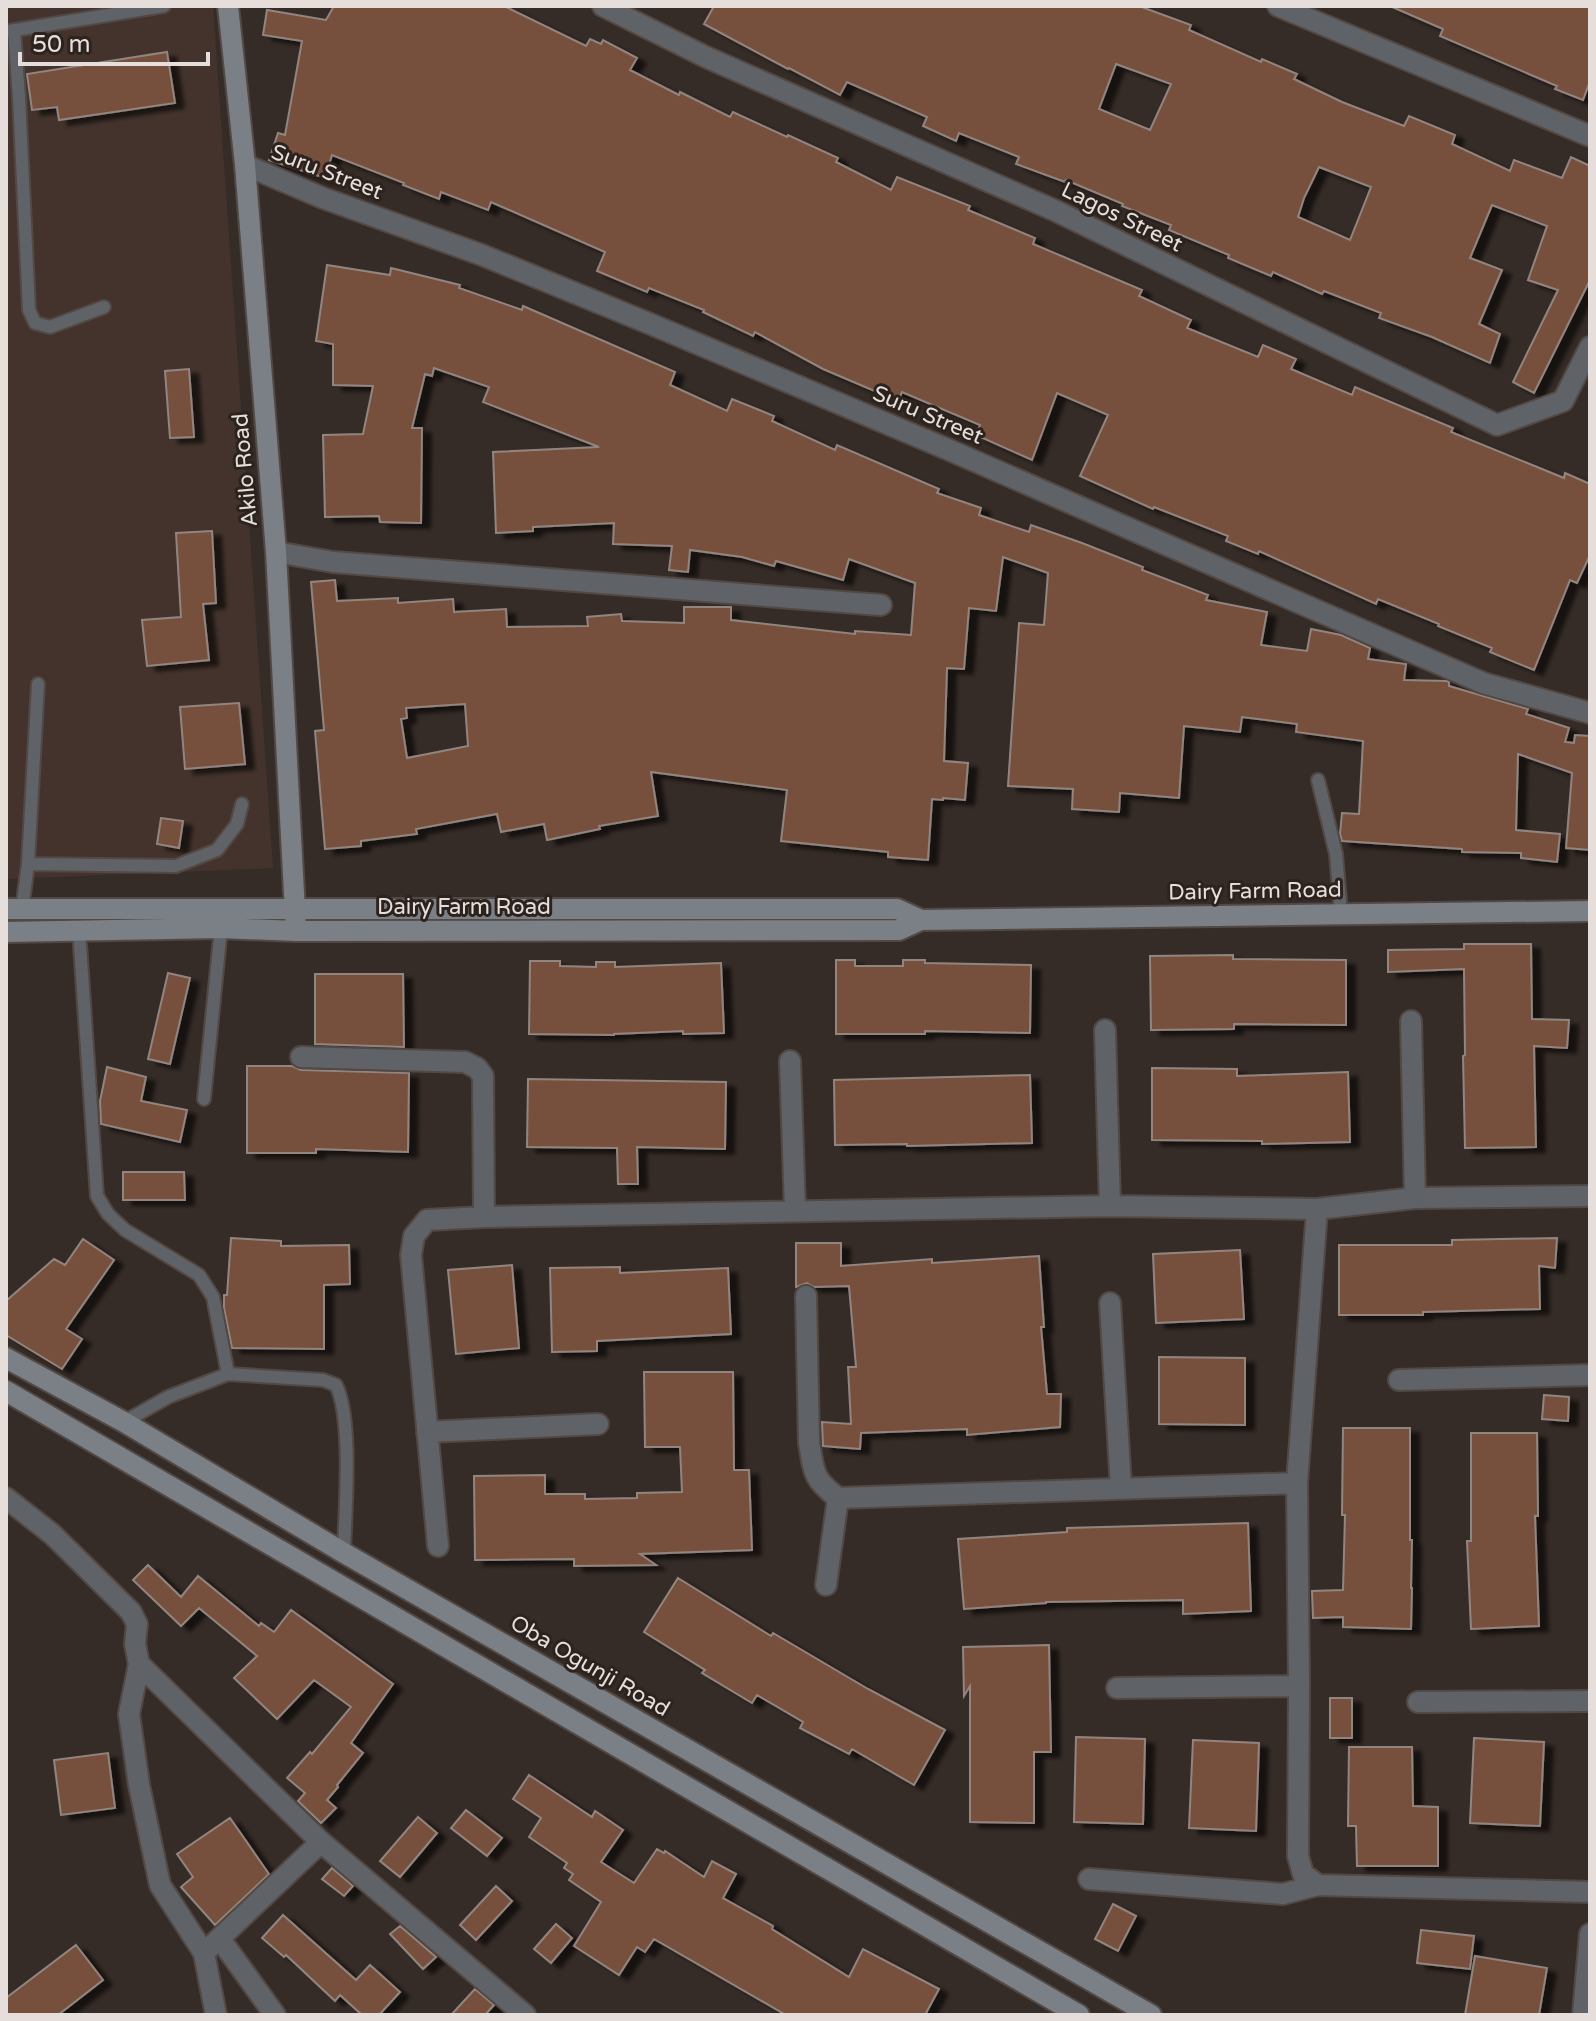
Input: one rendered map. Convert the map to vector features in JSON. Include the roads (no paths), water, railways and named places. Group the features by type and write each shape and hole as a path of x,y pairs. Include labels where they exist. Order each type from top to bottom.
{"main road":[{"name":"Akilo Road","path":"228,6 245,165 276,552 296,931"},
{"name":"Dairy Farm Road","path":"14,909 897,909 921,920"},
{"name":"Dairy Farm Road","path":"6,932 221,928 296,931 899,930 921,920 1590,911"},
{"name":"Oba Ogunji Road","path":"6,1358 124,1422 344,1553 1151,2015"},
{"path":"6,1391 1079,2015"},
{"path":"400,1619 415,1593"}],"street":[{"name":"Lagos Street","path":"603,6 706,57 1056,211 1497,425 1563,401 1590,347"},
{"path":"1278,6 1590,136"},
{"name":"Suru Street","path":"245,165 323,198 482,255 653,325 1483,683 1590,713"},
{"path":"276,552 333,562 881,605"},
{"path":"1411,1021 1415,1198"},
{"path":"1105,1030 1110,1206"},
{"path":"301,1057 436,1060 465,1062 477,1068 483,1076 484,1217"},
{"path":"790,1061 795,1210"},
{"path":"438,1546 411,1255 414,1236 427,1220 795,1210 1110,1206 1317,1209 1415,1198 1590,1196"},
{"path":"1317,1209 1297,1483 1298,1856 1303,1874 1318,1885"},
{"path":"806,1296 812,1463 819,1484 838,1498 1297,1483"},
{"path":"1110,1303 1121,1488"},
{"path":"1399,1380 1590,1375"},
{"path":"427,1432 598,1424"},
{"path":"6,1498 52,1534 131,1612 137,1624 135,1644 139,1664 129,1714 139,1785 160,1885 204,1953 216,2015"},
{"path":"826,1585 838,1498"},
{"path":"139,1664 321,1842 525,2015"},
{"path":"1117,1688 1299,1686"},
{"path":"1418,1702 1590,1701"},
{"path":"204,1953 321,1842"},
{"path":"1089,1879 1283,1894 1318,1885 1590,1892"},
{"path":"1583,2015 1590,1934"},
{"path":"220,1939 275,2015"}],"lane":[{"path":"104,307 50,327 35,323 29,310 19,97 10,31 164,6"},
{"path":"14,909 28,864 38,684"},
{"path":"1318,780 1336,854 1341,914"},
{"path":"28,864 176,866 217,850 237,824 242,804"},
{"path":"204,1099 221,928"},
{"path":"79,930 97,1196 108,1214 125,1230 199,1275 213,1297 228,1374"},
{"path":"124,1422 168,1397 228,1374 323,1380 336,1385 341,1396 345,1445 344,1553"}]}
